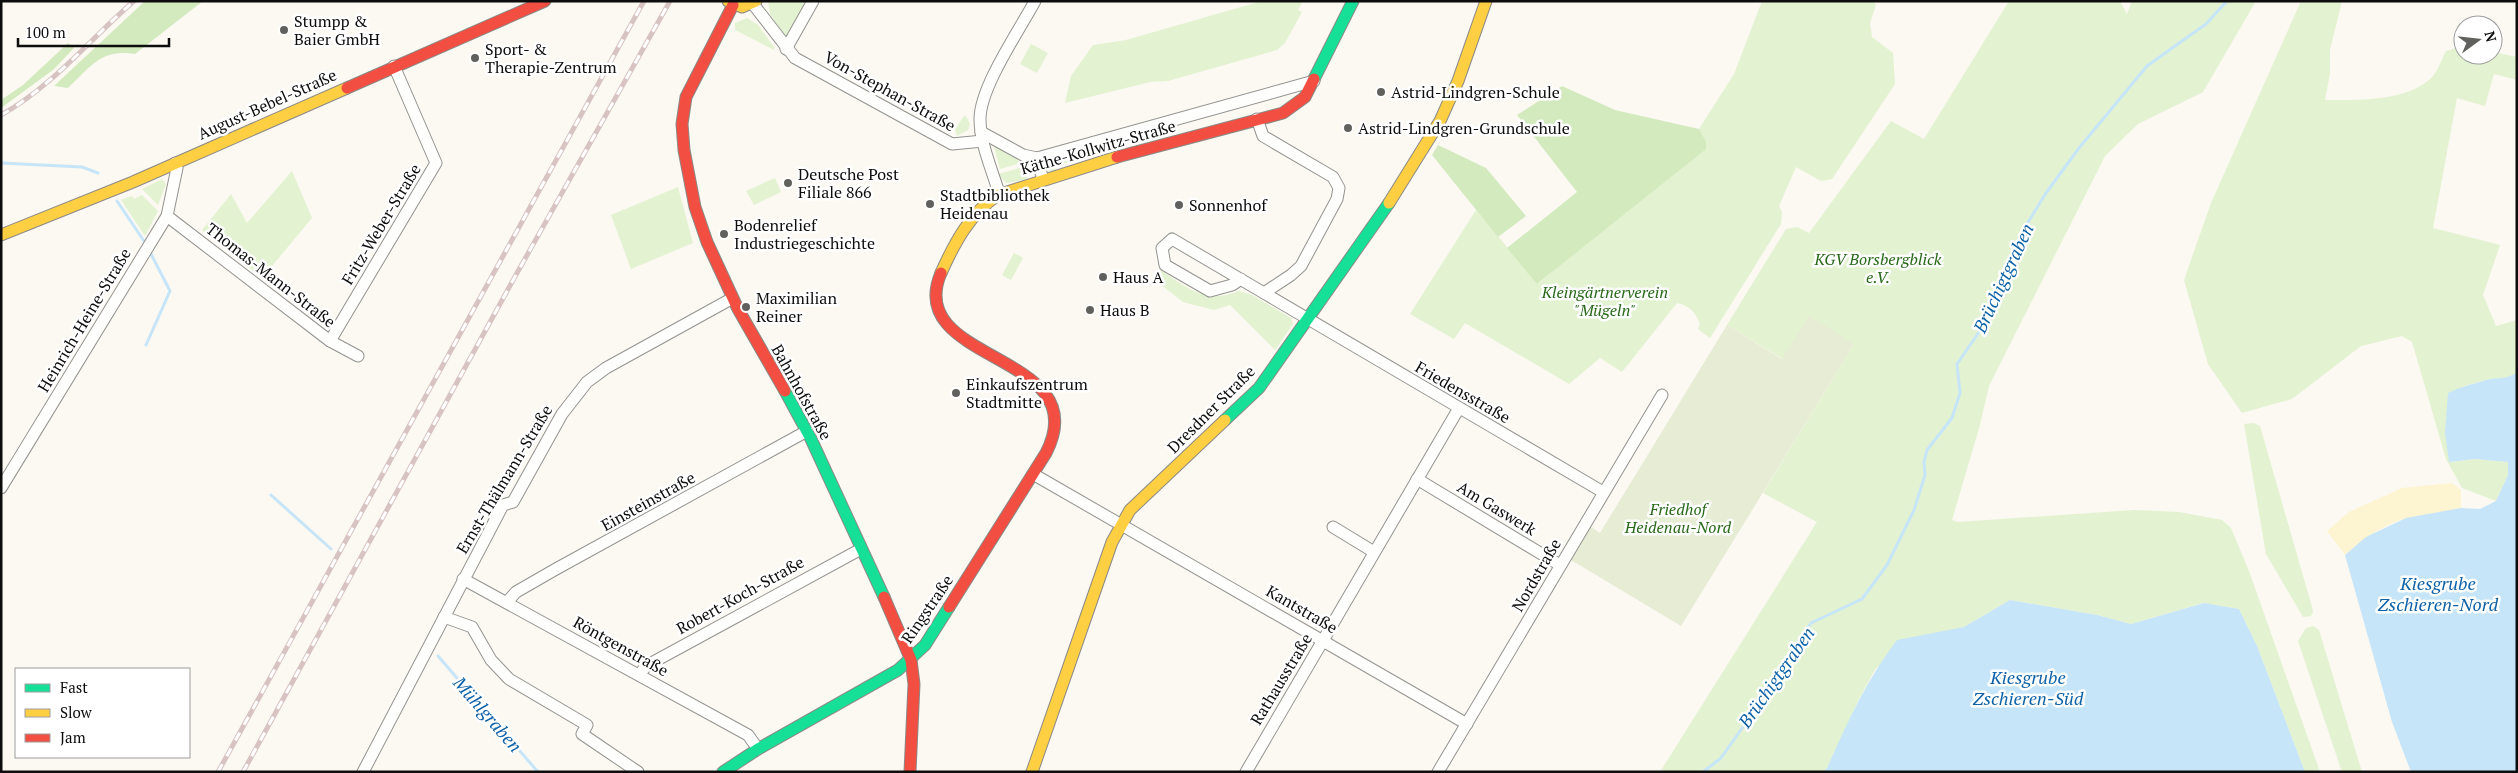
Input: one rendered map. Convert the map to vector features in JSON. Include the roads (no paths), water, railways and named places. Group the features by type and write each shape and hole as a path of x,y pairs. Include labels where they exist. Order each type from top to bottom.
{"street":[{"name":"August-Bebel-Straße","path":"1,235 133,182 545,1"},
{"path":"786,49 814,1"},
{"path":"999,193 982,136 980,119 982,102 989,84 1035,1"},
{"name":"Käthe-Kollwitz-Straße","path":"1033,474 1054,431 1052,406 1048,396 1036,383 955,332 938,313 936,308 935,297 938,279 967,225 978,209 999,193 1283,113 1305,97 1353,1"},
{"name":"Dresdner Straße","path":"1032,772 1112,542 1120,524 1130,510 1259,388 1308,320 1392,199 1435,129 1458,81 1486,1"},
{"path":"730,3 743,8 755,3"},
{"name":"Bahnhofstraße","path":"730,3 686,97 681,125 688,178 698,222 710,255 731,299 807,431 911,660 914,684 910,772"},
{"name":"Von-Stephan-Straße","path":"755,3 786,49 795,58 952,144 982,136"},
{"name":"Fritz-Weber-Straße","path":"330,341 436,163 394,66"},
{"name":"Käthe-Kollwitz-Straße","path":"1037,158 1314,81"},
{"path":"1257,119 1263,136 1333,177 1339,188 1337,199 1301,266 1264,293"},
{"path":"982,136 1023,155 1037,158 1044,180"},
{"name":"Heinrich-Heine-Straße","path":"1,488 167,216 177,168 175,163"},
{"name":"Thomas-Mann-Straße","path":"167,216 330,341 358,356"},
{"name":"Friedensstraße","path":"1241,279 1232,285 1210,291 1173,271 1165,264 1162,258 1162,248 1172,239 1241,279 1308,320 1603,492"},
{"name":"Ernst-Thälmann-Straße","path":"363,772 503,506 512,502 562,414 587,382 606,368 731,299"},
{"name":"Nordstraße","path":"1438,772 1662,395"},
{"name":"Rathausstraße","path":"1246,772 1459,408"},
{"name":"Einsteinstraße","path":"507,602 516,592 807,431"},
{"path":"1033,474 1120,524"},
{"name":"Ringstraße","path":"723,772 758,749 898,670 911,660 925,645 1033,474"},
{"name":"Am Gaswerk","path":"1417,478 1560,565"},
{"name":"Kantstraße","path":"1120,524 1467,724"},
{"path":"1333,527 1374,552"},
{"name":"Robert-Koch-Straße","path":"639,675 646,666 861,549"},
{"name":"Röntgenstraße","path":"463,579 748,735 758,749"},
{"path":"444,616 472,627 491,660 509,679 587,725 582,734 638,772"}],"water":[{"name":"Kiesgrube Zschieren-Nord","path":"2517,372 2517,772 2411,772 2392,722 2345,555 2366,537 2406,518 2461,508 2480,509 2496,501 2508,475 2508,462 2475,459 2449,462 2445,433 2448,393 2486,380 2510,376"},
{"name":"Kiesgrube Zschieren-Süd","path":"2010,600 2097,615 2131,624 2204,603 2239,609 2257,646 2305,772 1823,772 1827,768 1867,686 1897,640 1964,627"}],"waterway":[{"name":"Brüchigtgraben","path":"1703,772 1721,758 1778,677 1791,652 1811,623 1862,599 1887,565 1914,510 1925,475 1924,462 1927,450 1952,418 1960,393 1957,364 1986,322 2006,265 2022,232 2046,193 2079,148 2147,66 2206,24 2227,1"},
{"name":"Mühlgraben","path":"1,163 82,167 98,173"},
{"name":"Mühlgraben","path":"117,201 146,244"},
{"name":"Mühlgraben","path":"146,345 170,291 150,252"},
{"name":"Mühlgraben","path":"271,495 331,549"},
{"name":"Mühlgraben","path":"438,656 538,772"}],"railway":[{"path":"1,115 38,90 134,1"},
{"path":"218,772 644,1"},
{"path":"243,772 517,273 670,1"}],"place":[{"name":"Stumpp & Baier GmbH","path":"284,30"},
{"name":"Sport- & Therapie-Zentrum","path":"475,58"},
{"name":"Astrid-Lindgren-Schule","path":"1381,92"},
{"name":"Astrid-Lindgren-Grundschule","path":"1348,128"},
{"name":"Deutsche Post Filiale 866","path":"788,183"},
{"name":"Stadtbibliothek Heidenau","path":"930,204"},
{"name":"Sonnenhof","path":"1179,205"},
{"name":"Bodenrelief Industriegeschichte","path":"724,234"},
{"name":"Haus A","path":"1103,277"},
{"name":"Maximilian Reiner","path":"746,307"},
{"name":"Haus B","path":"1090,310"},
{"name":"Einkaufszentrum Stadtmitte","path":"956,393"}],"park label":[{"name":"KGV Borsbergblick e.V.","path":"1878,268"},
{"name":"Kleingärtnerverein \"Mügeln\"","path":"1605,301"},
{"name":"Friedhof Heidenau-Nord","path":"1678,518"}]}
